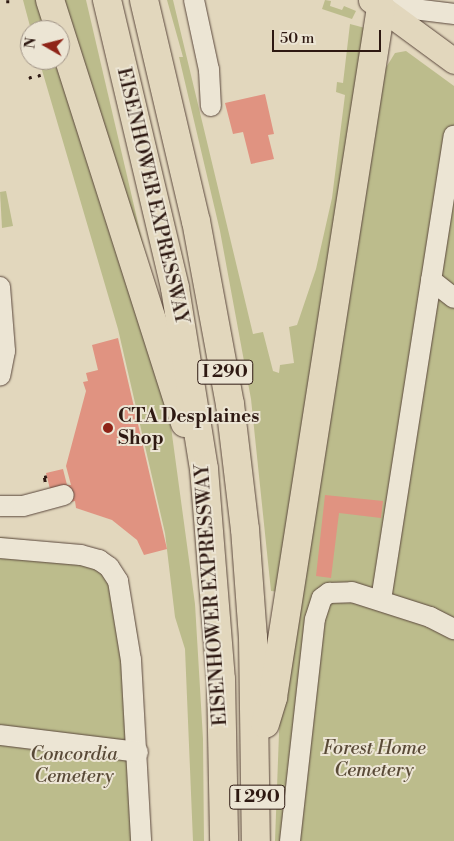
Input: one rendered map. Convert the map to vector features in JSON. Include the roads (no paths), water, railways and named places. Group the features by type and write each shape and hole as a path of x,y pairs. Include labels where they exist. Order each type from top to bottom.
{"highway":[{"path":"50,0 149,304 178,405 204,469"},
{"name":"EISENHOWER EXPRESSWAY","path":"107,0 175,288 204,469 221,679 224,841"},
{"name":"EISENHOWER EXPRESSWAY","path":"144,0 196,221 230,404 247,549 257,752 256,841"},
{"path":"257,752 273,697 378,2"}],"main road":[{"path":"378,2 454,61"}],"street":[{"path":"194,0 209,70 211,106"},
{"path":"378,2 454,14"},
{"path":"381,600 454,136"},
{"path":"431,280 454,298"},
{"path":"0,287 5,352 0,376"},
{"path":"0,506 23,506 64,495"},
{"path":"0,548 81,555 99,560 118,581 131,660 138,752 141,841"},
{"path":"290,841 317,606 329,593 340,591 381,600 454,629"},
{"path":"0,735 138,752"}],"place":[{"name":"CTA Desplaines Shop","path":"108,428"}],"park label":[{"name":"Forest Home Cemetery","path":"374,760"},
{"name":"Concordia Cemetery","path":"74,766"}]}
